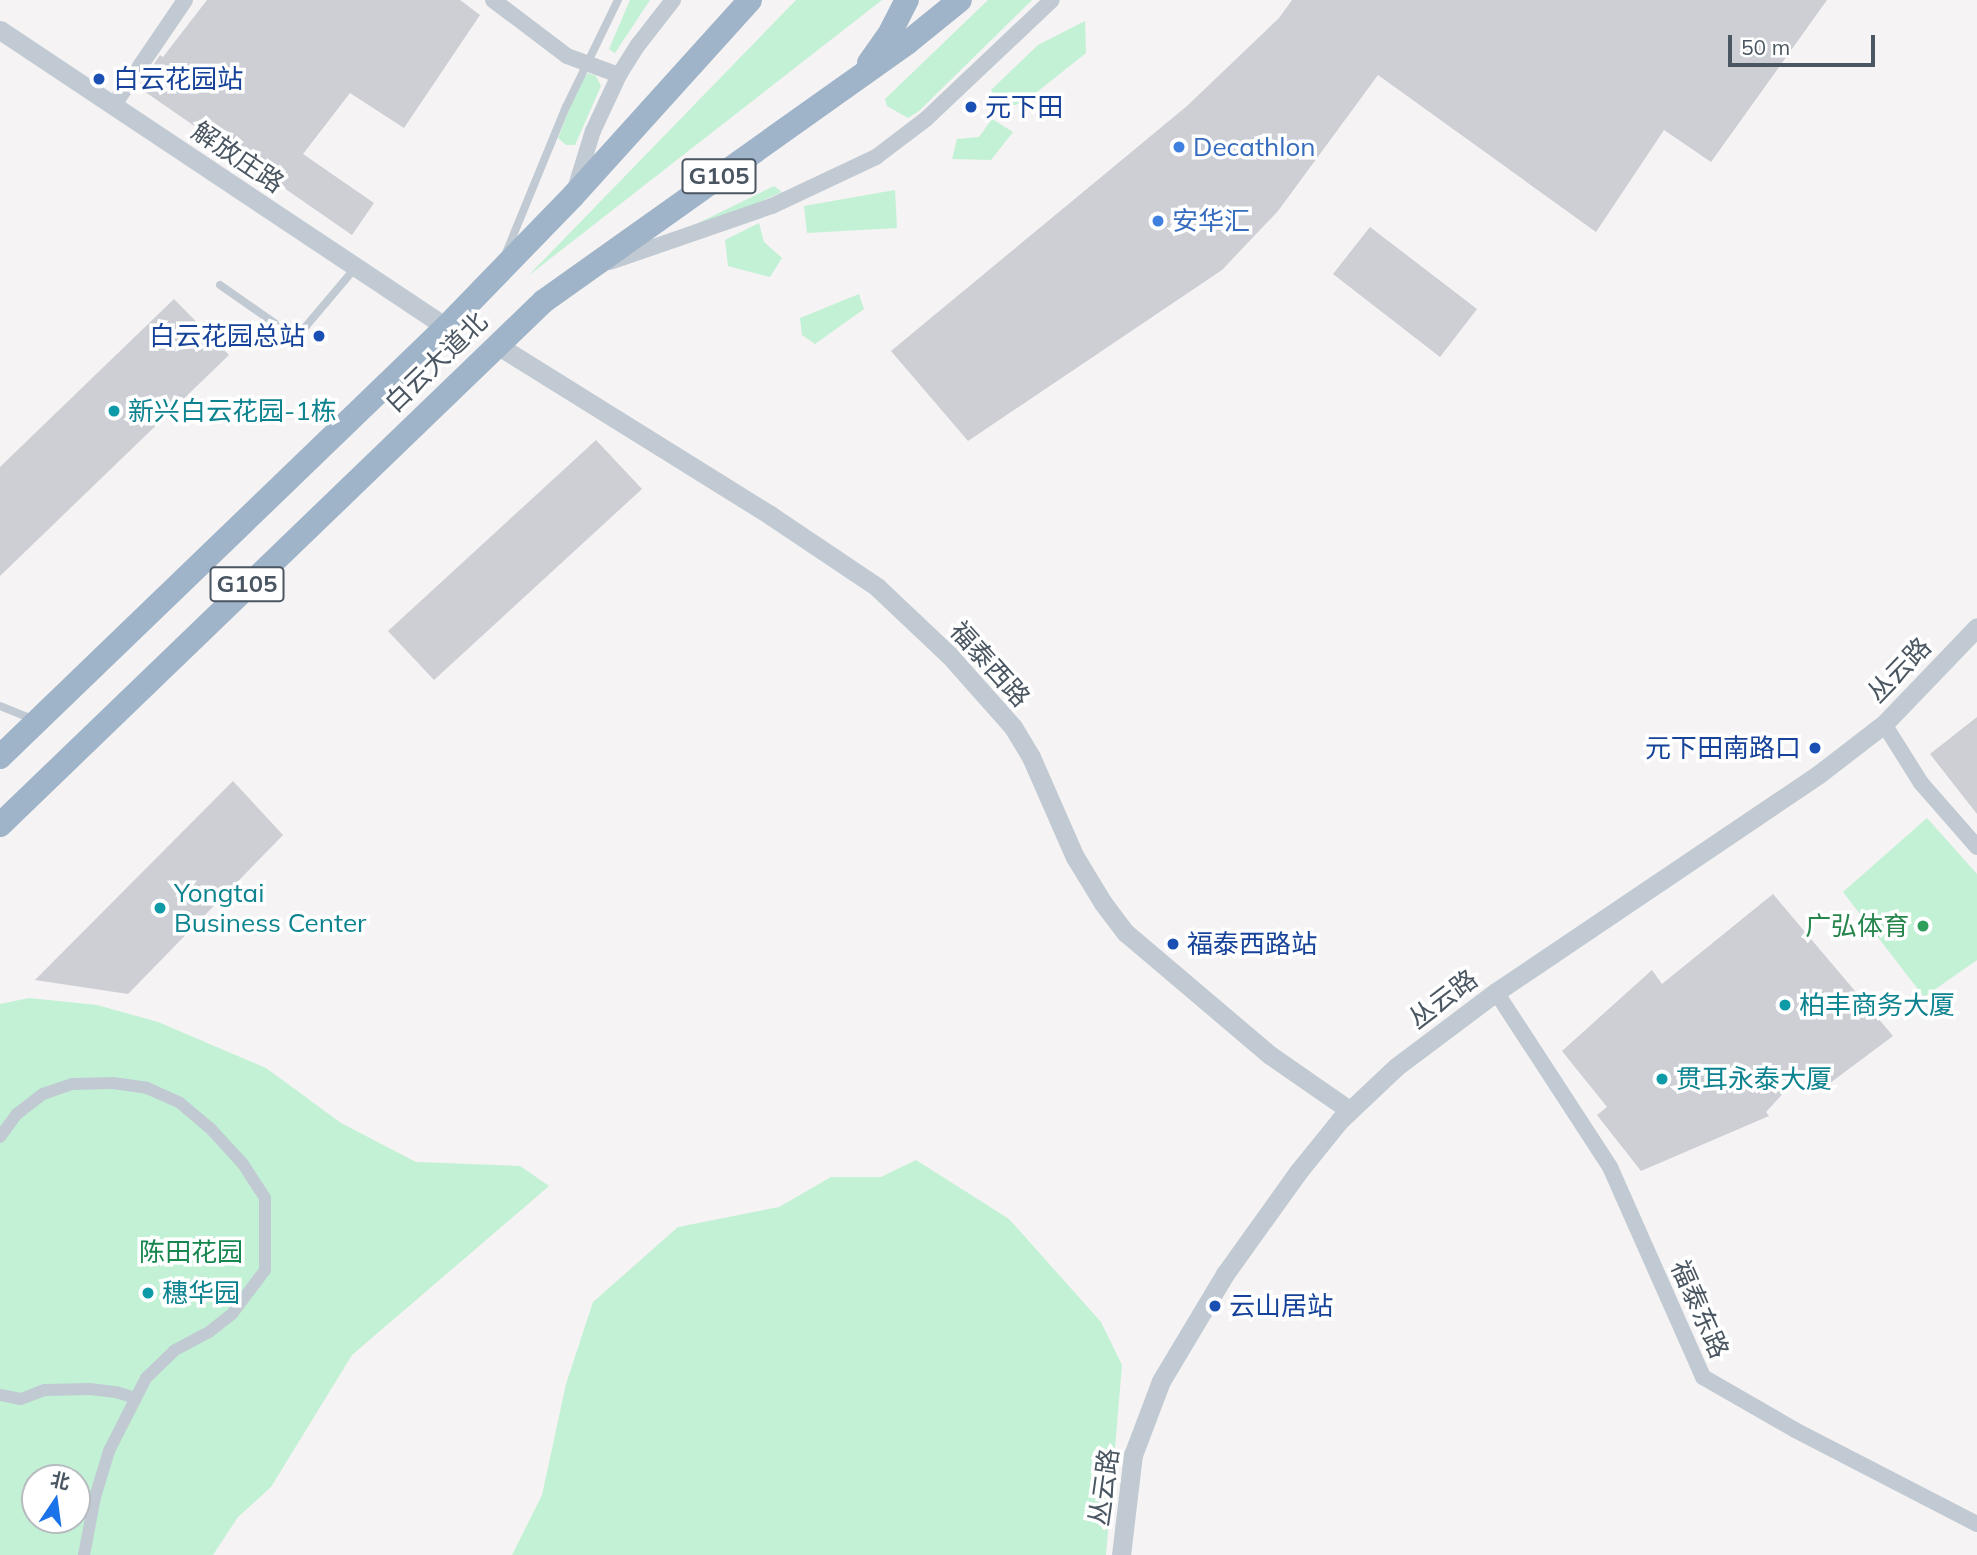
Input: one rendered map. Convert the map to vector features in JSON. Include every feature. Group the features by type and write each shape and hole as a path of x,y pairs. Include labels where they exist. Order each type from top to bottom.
{"highway":[{"name":"白云大道北","path":"0,757 446,327 573,196 750,0"},
{"path":"859,78 891,31 907,0"},
{"name":"白云大道北","path":"0,825 497,345 578,274 859,78 960,0"}],"street":[{"path":"113,106 185,0"},
{"path":"493,0 551,44 585,64 619,75"},
{"path":"573,196 593,131 619,75 638,45 673,0"},
{"path":"578,274 772,206 876,157 926,119 1052,0"},
{"name":"解放庄路","path":"0,30 446,327"},
{"name":"福泰西路","path":"497,345 770,515 877,587 949,655 1013,727 1031,757 1075,857 1103,903 1126,933 1270,1055 1349,1110"},
{"name":"丛云路","path":"1121,1555 1133,1455 1161,1381 1245,1245 1317,1146 1349,1110 1396,1067 1496,992 1819,774 1884,724 1974,635"},
{"path":"1884,724 1921,783 1977,846"},
{"name":"福泰东路","path":"1496,992 1610,1167 1703,1377 1795,1430 1977,1524"},
{"path":"0,1137 18,1114 43,1094 62,1087 113,1083 147,1088 180,1103 210,1128 243,1164 265,1198 265,1270 232,1314 209,1332 174,1351 146,1378 109,1451 95,1497 84,1555"},
{"path":"0,1395 21,1399 45,1390 90,1390 116,1392 136,1398"}],"lane":[{"path":"498,272 585,64 618,0"},
{"path":"220,285 296,338 356,267"},
{"path":"0,706 37,721"}],"green space":[{"path":"630,0 650,0 615,53 609,49"},
{"path":"796,0 882,0 528,276"},
{"path":"988,0 1032,0 919,111 908,118 887,106 885,99"},
{"path":"1085,21 1086,53 1022,104 1002,106 991,90 1038,45"},
{"path":"588,73 596,76 601,86 575,145 566,145 558,138 580,82"},
{"path":"992,119 1013,132 991,160 952,159 957,139 979,137"},
{"path":"774,186 782,192 655,248 686,229"},
{"path":"895,190 897,228 807,233 804,206"},
{"path":"759,223 764,242 782,258 770,277 728,266 725,240"},
{"path":"859,294 864,309 815,344 802,335 800,318"},
{"name":"广弘体育","path":"1927,818 1977,874 1977,960 1924,997 1843,892"},
{"name":"陈田花园","path":"29,998 97,1005 158,1022 266,1068 341,1123 416,1162 520,1166 549,1186 352,1355 271,1487 238,1517 213,1555 0,1555 0,1004"},
{"path":"916,1160 1009,1219 1101,1322 1122,1365 1106,1555 512,1555 542,1495 566,1384 593,1302 678,1227 779,1207 831,1177 881,1177"}],"building":[{"path":"207,0 460,0 480,15 404,128 350,93 303,154 374,203 352,235 138,87 160,55 163,57"},
{"name":"安华汇","path":"1292,0 1827,0 1711,162 1664,130 1596,232 1378,75 1278,211 1222,270 968,441 891,351 1187,106 1279,18"},
{"path":"1370,227 1477,309 1440,357 1333,274"},
{"name":"新兴白云花园-1栋","path":"174,299 229,355 0,576 0,467"},
{"path":"596,440 642,489 434,680 388,631"},
{"path":"1977,717 1977,814 1930,754"},
{"name":"Yongtai Business Center","path":"233,781 283,835 128,994 35,980"},
{"path":"1773,894 1893,1036 1818,1092 1801,1074 1766,1112 1769,1116 1641,1171 1597,1115 1607,1107 1562,1051 1652,970 1662,984"}],"place":[{"name":"白云花园站","path":"99,79"},
{"name":"元下田","path":"971,107"},
{"name":"Decathlon","path":"1179,147"},
{"name":"安华汇","path":"1158,221"},
{"name":"白云花园总站","path":"319,336"},
{"name":"新兴白云花园-1栋","path":"114,411"},
{"name":"元下田南路口","path":"1815,748"},
{"name":"Yongtai Business Center","path":"160,908"},
{"name":"广弘体育","path":"1923,926"},
{"name":"福泰西路站","path":"1173,944"},
{"name":"柏丰商务大厦","path":"1785,1005"},
{"name":"贯耳永泰大厦","path":"1662,1079"},
{"name":"穗华园","path":"148,1293"},
{"name":"云山居站","path":"1215,1306"}]}
